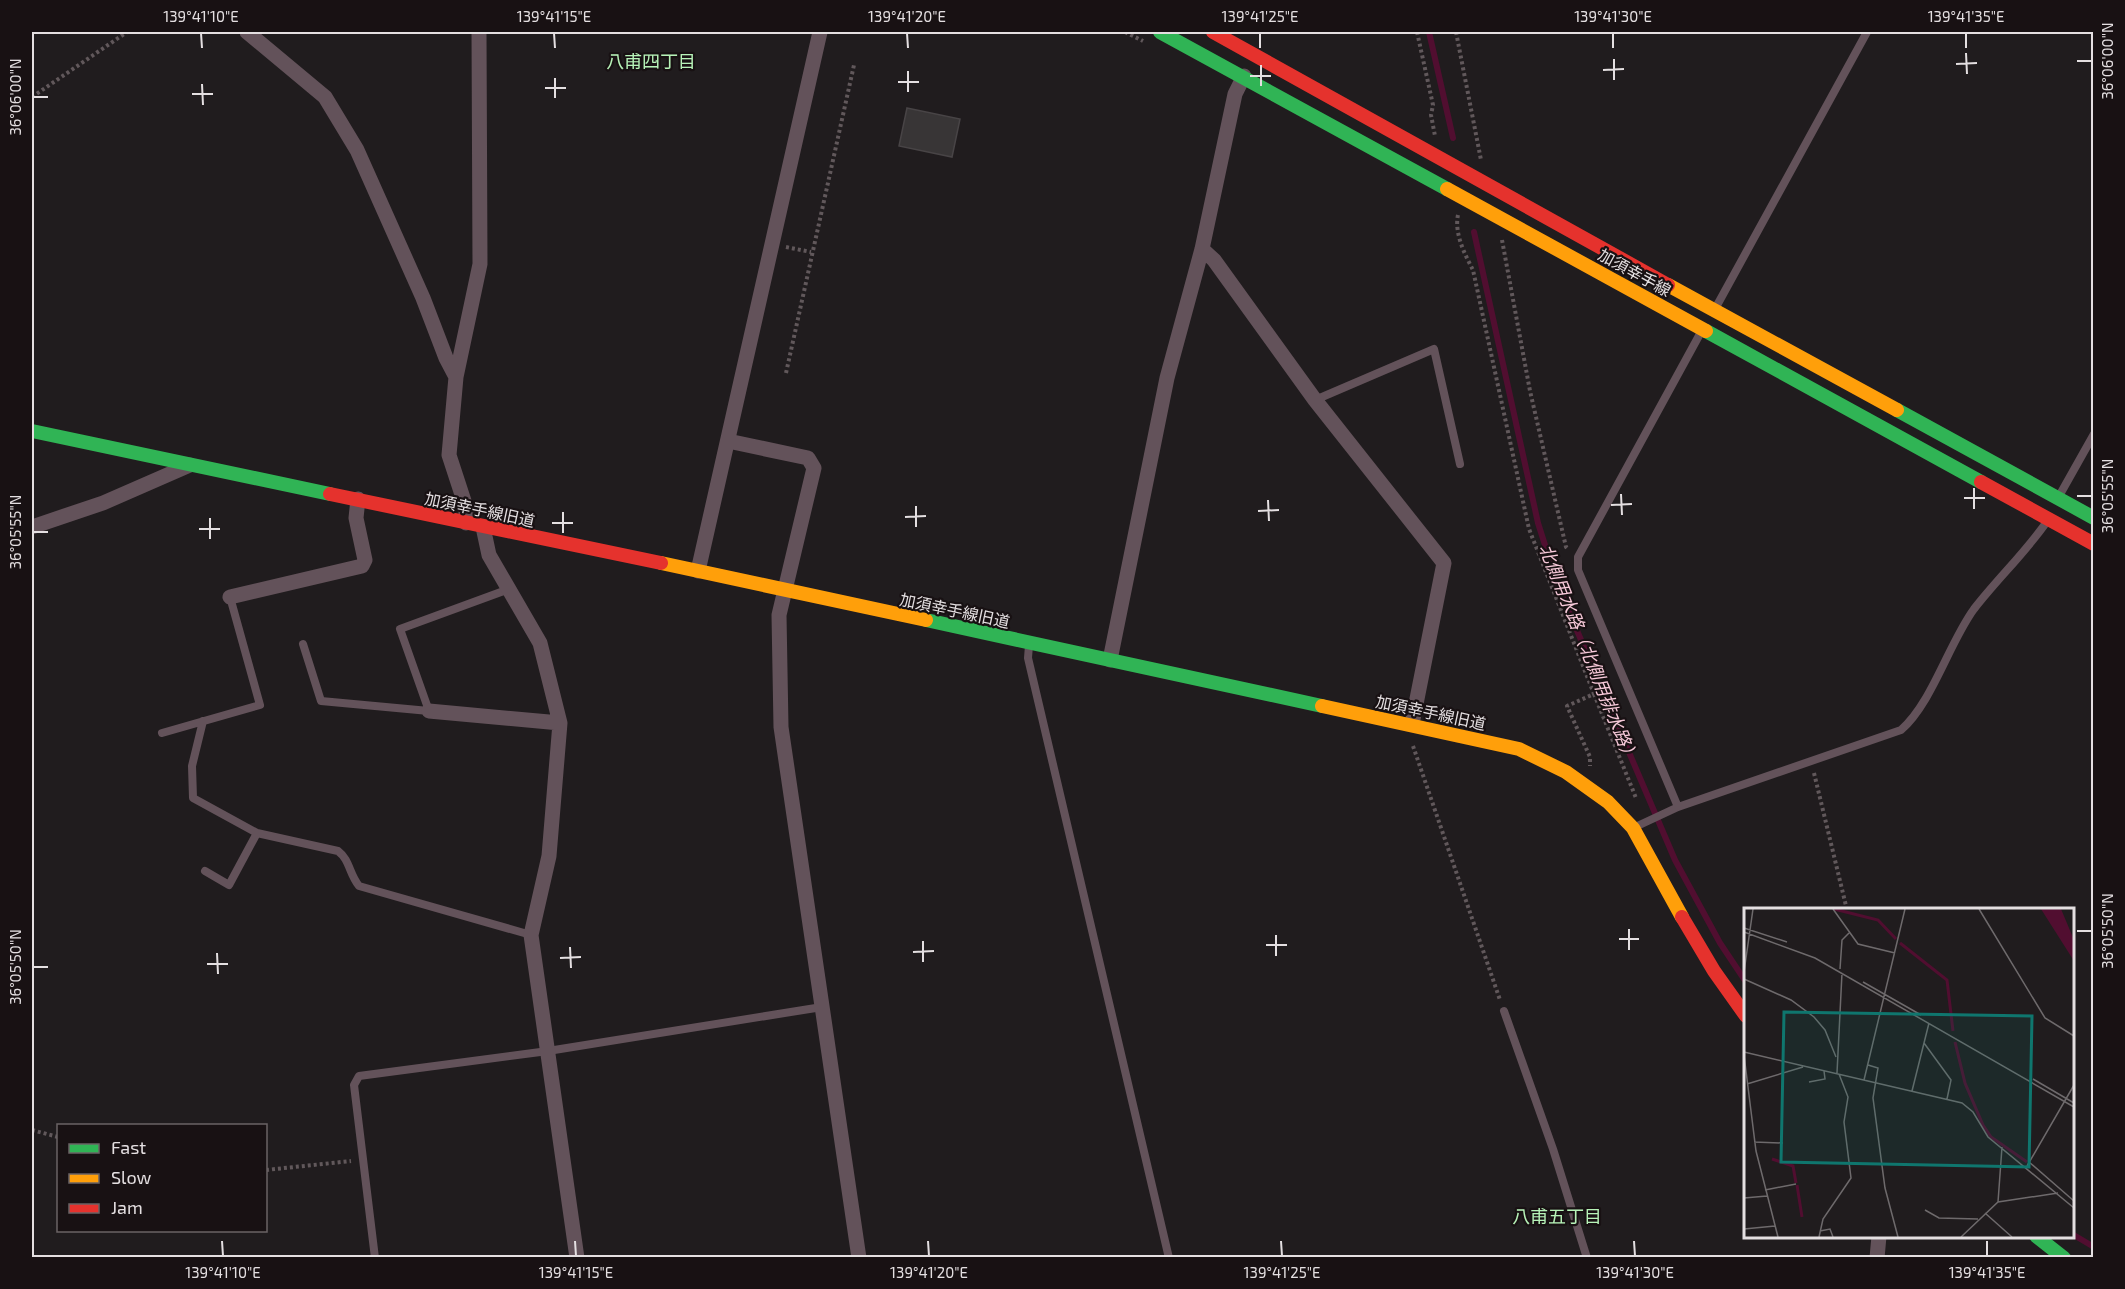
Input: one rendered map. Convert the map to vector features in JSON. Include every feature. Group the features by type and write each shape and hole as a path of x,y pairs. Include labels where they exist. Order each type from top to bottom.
{"main road":[{"name":"加須幸手線","path":"1160,32 2094,544"},
{"name":"加須幸手線","path":"1213,32 1475,179 2094,518"},
{"name":"加須幸手線旧道","path":"32,431 787,590 1519,749 1549,761 1581,780 1618,811 1639,824 1706,961 1725,991 1744,1014"},
{"path":"2039,1238 2064,1257"}],"street":[{"path":"247,32 325,97 357,150 456,377"},
{"path":"466,523 466,507 449,455 456,377 480,264 479,32"},
{"path":"698,571 820,32"},
{"path":"1110,660 1167,378 1202,249 1235,94 1244,76"},
{"path":"1202,249 1214,260 1315,400 1444,563 1412,724"},
{"path":"728,441 808,458 814,468 787,590 779,615 781,727 859,1257"},
{"path":"32,527 103,503 190,465"},
{"path":"230,597 362,566 365,560 356,518 358,499"},
{"path":"483,527 489,555 540,643 560,723 549,856 531,934 577,1257"},
{"path":"429,711 560,723"},
{"path":"1877,1257 1879,1238"}],"lane":[{"path":"1714,310 1867,32"},
{"path":"1678,807 1578,570 1578,557 1703,328"},
{"path":"1315,400 1434,349 1460,464"},
{"path":"2058,500 2094,434"},
{"path":"1639,824 1678,807 1901,730 1908,724 1973,610 2048,519"},
{"path":"303,644 321,701 429,711 400,629 509,589"},
{"path":"162,733 260,705 230,597"},
{"path":"1029,642 1028,658 1169,1257"},
{"path":"203,721 192,766 193,798 257,833 338,850 347,858 353,878 359,886 531,934"},
{"path":"205,871 229,885 257,833"},
{"path":"375,1257 354,1085 358,1076 548,1051 822,1007"},
{"path":"1503,1011 1553,1149 1587,1257"}],"path":[{"path":"32,97 127,32"},
{"path":"1417,32 1433,105 1431,115 1435,140"},
{"path":"1456,32 1482,158 1475,179"},
{"path":"786,373 854,65"},
{"path":"1459,211 1457,228 1466,262 1473,270 1529,530 1636,798"},
{"path":"1509,222 1502,236 1502,248 1530,391 1566,547 1578,557"},
{"path":"786,246 811,252"},
{"path":"1581,780 1589,767 1590,757 1567,706 1594,694"},
{"path":"1412,724 1412,742 1503,1011"},
{"path":"1810,761 1847,908"},
{"path":"32,1130 57,1137"},
{"path":"267,1170 362,1160"}],"building":[{"path":"907,108 960,119 952,157 899,146"}],"waterway":[{"name":"北側用水路（北側用排水路）","path":"1429,32 1453,138"},
{"name":"北側用水路（北側用排水路）","path":"1474,232 1538,523 1558,586 1675,860 1720,943 1744,979"},
{"name":"北側用水路（北側用排水路）","path":"2074,1235 2094,1247"}],"traffic: fast":[{"path":"1160,32 1447,189"},
{"path":"1706,331 1981,482"},
{"path":"1897,410 2094,518"},
{"path":"32,431 330,494"},
{"path":"926,620 1322,706"},
{"path":"2039,1238 2064,1258"}],"traffic: slow":[{"path":"1447,189 1706,331"},
{"path":"1668,285 1897,410"},
{"path":"661,563 926,620"},
{"path":"1322,706 1519,749 1566,772 1608,802 1633,828 1682,917"}],"traffic: jam":[{"path":"1213,32 1668,285"},
{"path":"1981,482 2094,544"},
{"path":"330,494 661,563"},
{"path":"1682,917 1714,971 1744,1013"}],"district":[{"name":"八甫四丁目","path":"651,61"},
{"name":"八甫五丁目","path":"1557,1216"}]}
